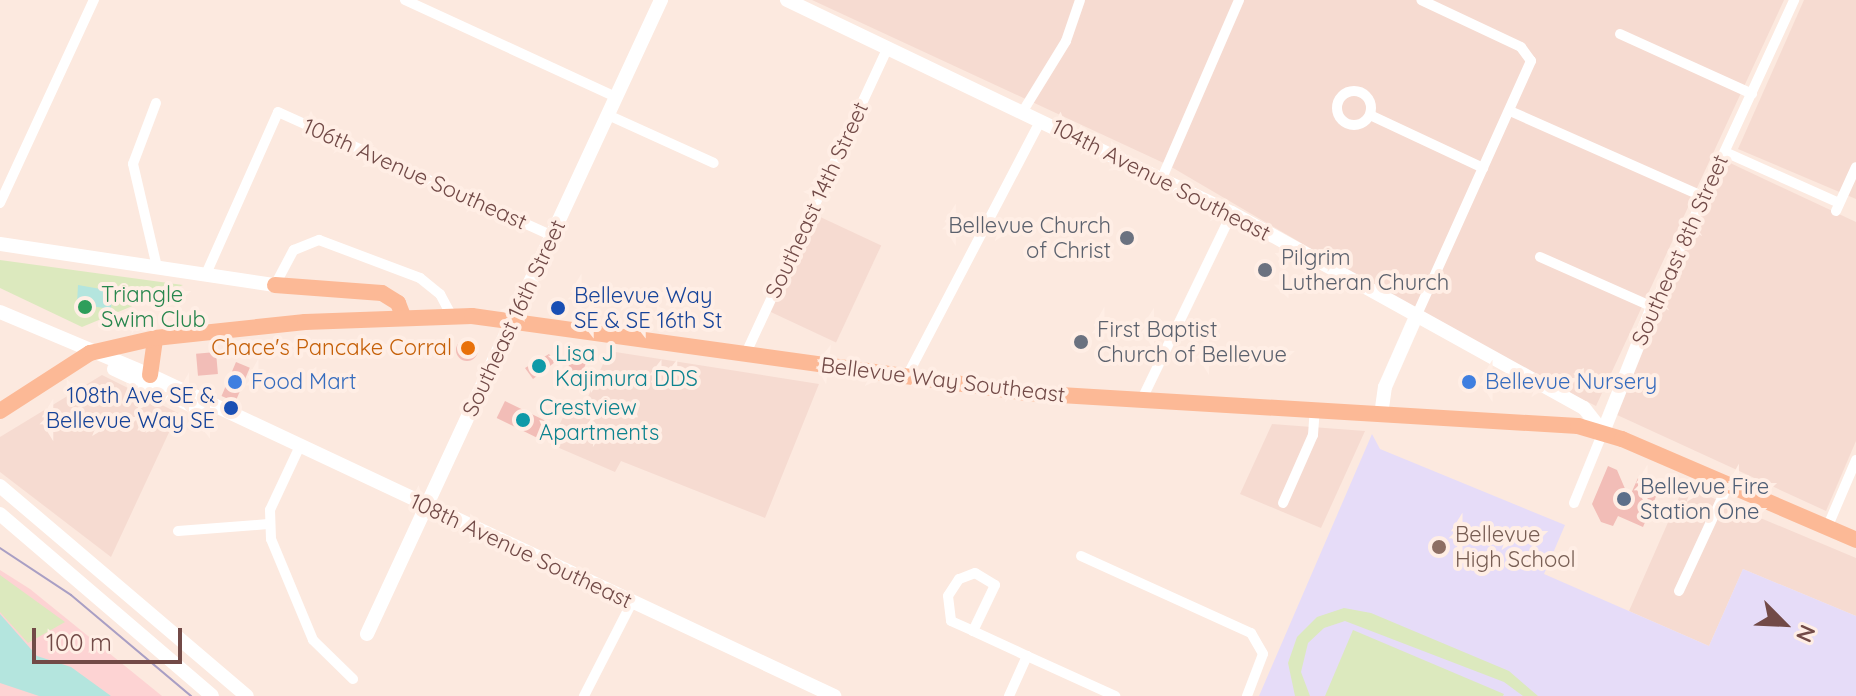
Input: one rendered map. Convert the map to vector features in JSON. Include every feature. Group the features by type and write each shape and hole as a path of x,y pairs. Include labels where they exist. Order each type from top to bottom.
{"main road":[{"path":"275,285 382,293 398,303 403,316"},
{"name":"Bellevue Way Southeast","path":"0,403 90,353 155,338 403,316 451,315 516,320 906,378 1142,399 1603,432 1856,540"},
{"path":"150,375 155,338"},
{"name":"Bellevue Way Southeast","path":"0,411 24,392"}],"street":[{"path":"0,203 94,0"},
{"path":"405,0 616,97"},
{"name":"Southeast 16th Street","path":"367,634 516,320 661,0"},
{"name":"104th Avenue Southeast","path":"787,0 1232,213 1492,362 1584,408 1603,432"},
{"path":"1023,111 1066,41 1080,0"},
{"path":"1162,178 1239,0"},
{"path":"1381,415 1385,387 1510,111 1530,56 1421,0"},
{"name":"Southeast 8th Street","path":"1574,503 1653,307 1794,0"},
{"path":"1620,34 1752,94"},
{"name":"Southeast 14th Street","path":"746,353 888,47"},
{"path":"156,103 133,164 157,267"},
{"path":"1510,111 1704,197"},
{"name":"106th Avenue Southeast","path":"206,274 278,112 552,236"},
{"path":"608,115 714,163"},
{"path":"1370,115 1483,168"},
{"path":"906,378 1041,120"},
{"path":"1725,152 1838,207 1856,167"},
{"path":"1142,399 1232,213"},
{"path":"0,244 275,285 294,250 319,240 420,278 440,294 451,315"},
{"path":"1540,257 1653,307"},
{"name":"108th Avenue Southeast","path":"0,312 90,353 177,399 208,406"},
{"name":"108th Avenue Southeast","path":"90,353 150,375 208,406 834,696"},
{"path":"1283,503 1313,435 1315,409"},
{"path":"299,448 268,524 304,624 321,651 353,679"},
{"path":"1827,528 1856,460"},
{"path":"1679,591 1728,485"},
{"path":"0,486 247,696"},
{"path":"0,514 212,696"},
{"path":"178,531 268,524"},
{"path":"1081,556 1245,630 1261,645 1262,660 1247,696"},
{"path":"973,631 995,585 975,573 953,586 946,606 951,621 1115,696"},
{"path":"584,696 632,602"},
{"path":"1009,696 1027,656"}],"shaded area":[{"path":"812,0 1784,0 1596,406 1496,357 1168,165"},
{"path":"1804,0 1856,0 1856,199 1738,149"},
{"path":"1728,162 1856,222 1856,441 1826,511 1615,414 1652,317"},
{"path":"816,215 881,245 836,342 771,312"},
{"path":"609,351 819,384 765,518 621,461 615,472 550,444 568,407 581,412"},
{"path":"102,375 178,413 111,557 0,472 0,437"},
{"path":"1272,424 1365,431 1321,528 1240,494"},
{"name":"Bellevue High School","path":"1372,434 1380,449 1565,525 1544,574 1709,646 1743,569 1856,616 1856,696 1259,696"},
{"path":"1684,486 1856,558 1856,616 1743,569 1709,646 1629,611"},
{"path":"0,570 30,589 162,696 0,696"}],"green space":[{"name":"Triangle Swim Club","path":"0,260 183,285 82,327 0,288"},
{"path":"0,575 65,622 28,643 0,612"},
{"path":"1344,608 1371,613 1509,671 1538,696 1523,696 1504,682 1345,621 1324,628 1308,643 1301,672 1310,696 1295,696 1288,663 1297,637 1317,617"},
{"path":"1353,630 1504,694 1325,696"}],"water":[{"path":"78,285 112,291 111,309 77,304"},
{"path":"0,614 37,656 71,667 111,696 39,696 0,683"}],"building":[{"name":"Chace's Pancake Corral","path":"467,339 475,342 478,350 475,358 467,361 459,358 456,350 459,342"},
{"path":"575,351 589,357 576,386 562,380"},
{"path":"216,352 218,374 198,376 196,354"},
{"name":"Lisa J Kajimura DDS","path":"549,354 555,362 533,379 525,368"},
{"name":"Food Mart","path":"236,362 250,368 235,402 222,396"},
{"name":"Crestview Apartments","path":"505,401 549,422 541,440 497,418"},
{"name":"Bellevue Fire Station One","path":"1608,466 1617,470 1629,498 1638,478 1660,487 1643,527 1618,516 1613,526 1601,522 1592,504"}],"tram line":[{"path":"0,548 71,595 191,696"}],"place":[{"name":"Bellevue Church of Christ","path":"1127,238"},
{"name":"Pilgrim Lutheran Church","path":"1265,270"},
{"name":"Triangle Swim Club","path":"85,307"},
{"name":"Bellevue Way SE & SE 16th St","path":"558,308"},
{"name":"First Baptist Church of Bellevue","path":"1081,342"},
{"name":"Chace's Pancake Corral","path":"468,348"},
{"name":"Lisa J Kajimura DDS","path":"539,366"},
{"name":"Food Mart","path":"235,382"},
{"name":"Bellevue Nursery","path":"1469,382"},
{"name":"108th Ave SE & Bellevue Way SE","path":"231,408"},
{"name":"Crestview Apartments","path":"523,420"},
{"name":"Bellevue Fire Station One","path":"1624,499"},
{"name":"Bellevue High School","path":"1439,547"}]}
